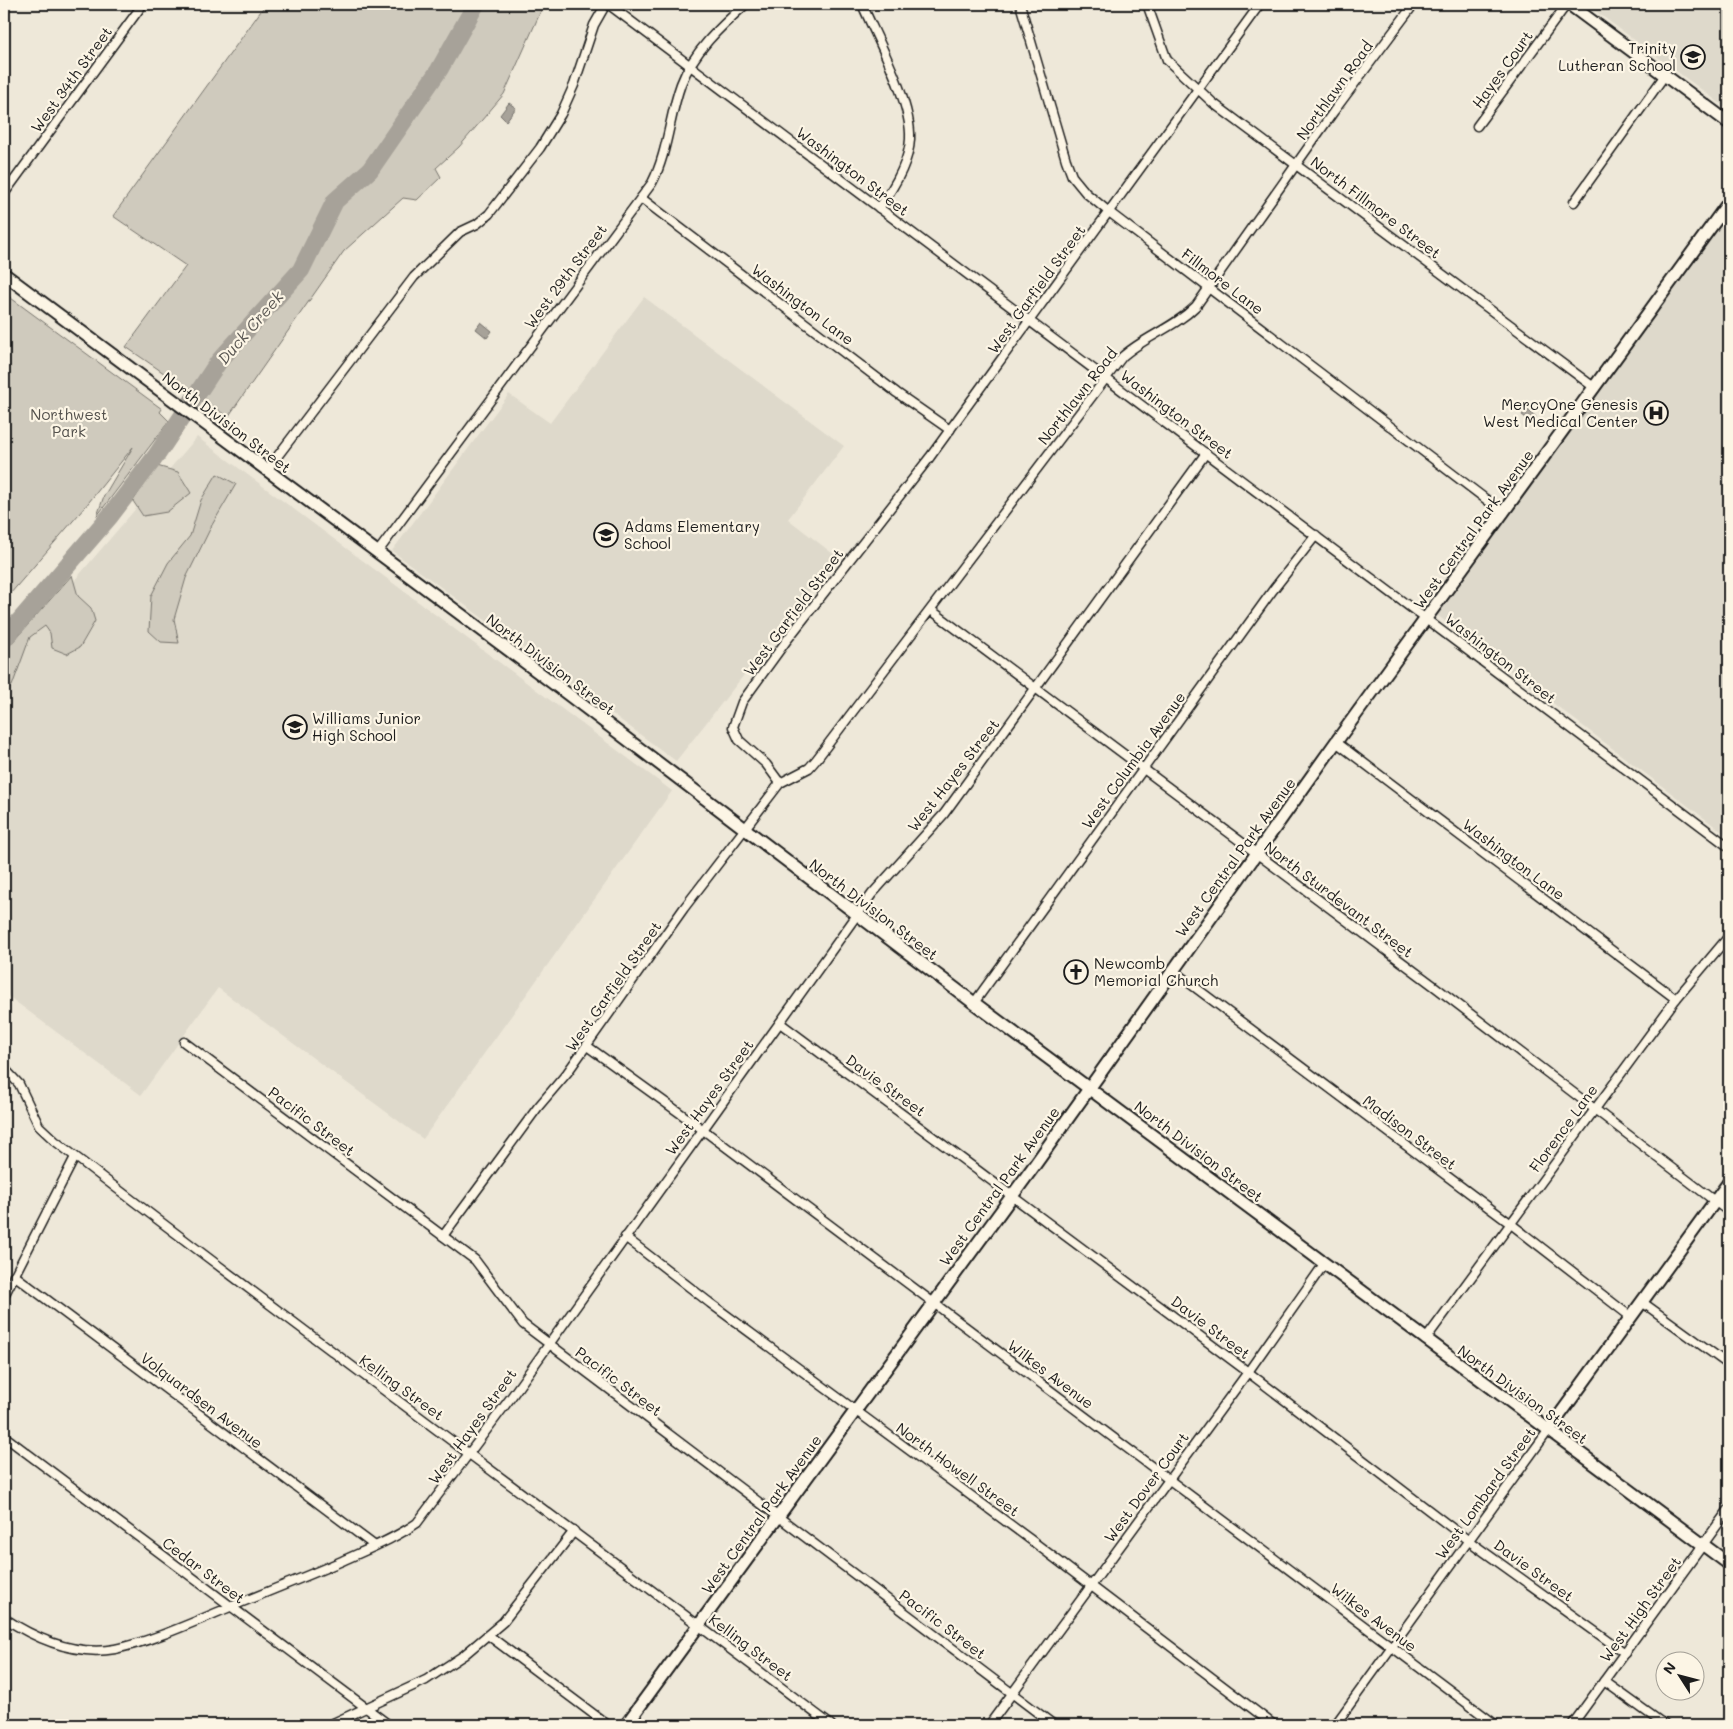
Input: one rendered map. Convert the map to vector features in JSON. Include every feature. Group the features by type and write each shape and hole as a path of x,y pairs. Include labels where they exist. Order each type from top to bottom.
{"main road":[{"path":"1568,4 1729,123"},
{"name":"West Central Park Avenue","path":"626,1725 934,1303 1255,854 1729,202"},
{"name":"North Division Street","path":"4,274 378,553 974,1003 1729,1564"},
{"name":"West Lombard Street","path":"1548,1431 1729,1182"}],"street":[{"name":"West 34th Street","path":"4,194 143,4"},
{"name":"Washington Street","path":"607,4 1427,618 1567,727 1729,847"},
{"path":"267,470 414,276 460,232 477,224 489,214 540,148 561,114 574,86 594,25 607,4"},
{"name":"West 29th Street","path":"378,553 641,198 661,165 681,83 720,28 746,4"},
{"path":"862,4 901,95 909,120 908,154 891,191 879,208"},
{"name":"Fillmore Lane","path":"1020,4 1072,176 1086,193 1504,513"},
{"name":"North Fillmore Street","path":"1147,4 1167,60 1213,103 1595,388"},
{"name":"West Garfield Street","path":"443,1236 538,1107 587,1046 684,908 780,783 766,764 739,740 733,727 735,716 742,702 787,640 950,430 1260,4"},
{"name":"Northlawn Road","path":"780,783 809,768 816,760 1106,378 1133,347 1184,318 1209,288 1414,4"},
{"name":"Hayes Court","path":"1477,126 1568,4"},
{"path":"1574,202 1664,75"},
{"name":"Washington Lane","path":"641,198 897,393 950,430"},
{"name":"West Hayes Street","path":"4,1618 47,1641 62,1646 82,1650 115,1649 230,1607 398,1536 417,1523 470,1453 857,915 894,867 944,814 1206,453"},
{"name":"West Columbia Avenue","path":"974,1003 1273,590 1316,535"},
{"name":"North Sturdevant Street","path":"931,610 1035,690 1595,1108 1729,1212"},
{"name":"Washington Lane","path":"1336,742 1676,999"},
{"name":"Florence Lane","path":"1426,1340 1676,999 1729,936"},
{"name":"Madison Street","path":"1172,970 1511,1224 1631,1317"},
{"name":"Davie Street","path":"780,1023 1248,1372 1469,1540 1625,1653"},
{"name":"Pacific Street","path":"184,1042 475,1260 523,1324 548,1344 1054,1725"},
{"name":"Wilkes Avenue","path":"587,1046 934,1303 1496,1725"},
{"name":"Kelling Street","path":"4,1068 19,1084 39,1126 75,1157 347,1364 470,1453 831,1725"},
{"path":"4,1296 75,1157"},
{"name":"North Howell Street","path":"625,1237 710,1303 1091,1586 1274,1725"},
{"name":"West Dover Court","path":"989,1725 1248,1372 1324,1264"},
{"name":"Volquardsen Avenue","path":"14,1275 375,1546"},
{"path":"1642,1302 1729,1365"},
{"name":"West Lombard Street","path":"1335,1725 1548,1431"},
{"name":"Cedar Street","path":"4,1436 389,1725"},
{"name":"West High Street","path":"1572,1725 1729,1509"},
{"path":"329,1725 426,1680 488,1635 503,1622 574,1531"},
{"path":"488,1635 608,1725"},
{"path":"1604,1681 1665,1725"}],"shaded area":[{"name":"Trinity Lutheran School","path":"1586,4 1729,4 1729,110"},
{"path":"509,103 516,108 506,121 500,115"},
{"name":"MercyOne Genesis West Medical Center","path":"1729,211 1729,837 1437,615"},
{"name":"Adams Elementary School","path":"644,297 844,446 788,519 837,557 676,761 392,551 509,394 550,423"},
{"path":"481,322 492,331 487,338 476,329"},
{"path":"1527,409 1536,417 1533,423 1522,415"},
{"name":"Williams Junior High School","path":"197,437 672,791 423,1139 218,988 141,1095 4,993 4,663"}],"green space":[{"path":"266,4 544,4 504,94 459,147 436,168 441,177 417,200 403,198 344,251 228,417 126,347 186,266 113,216"},
{"name":"Northwest Park","path":"4,293 162,409 160,412 169,421 97,516 104,496 133,447 85,507 4,601"},
{"path":"157,466 178,472 191,493 167,512 143,516 133,501"},
{"path":"217,474 236,484 212,525 186,578 174,619 179,643 161,642 149,631 151,596 168,563 190,536 201,500"},
{"path":"72,575 78,596 91,608 95,621 80,647 67,654 52,648 50,633 45,626 30,637 12,686 4,688 4,652"}],"waterway":[{"name":"Duck Creek","path":"4,639 110,516 156,456 219,361 301,270 335,201 370,170 439,70 476,4"}],"place":[{"name":"Trinity Lutheran School","path":"1693,57"},
{"name":"MercyOne Genesis West Medical Center","path":"1656,413"},
{"name":"Adams Elementary School","path":"606,535"},
{"name":"Williams Junior High School","path":"295,727"},
{"name":"Newcomb Memorial Church","path":"1076,972"}]}
